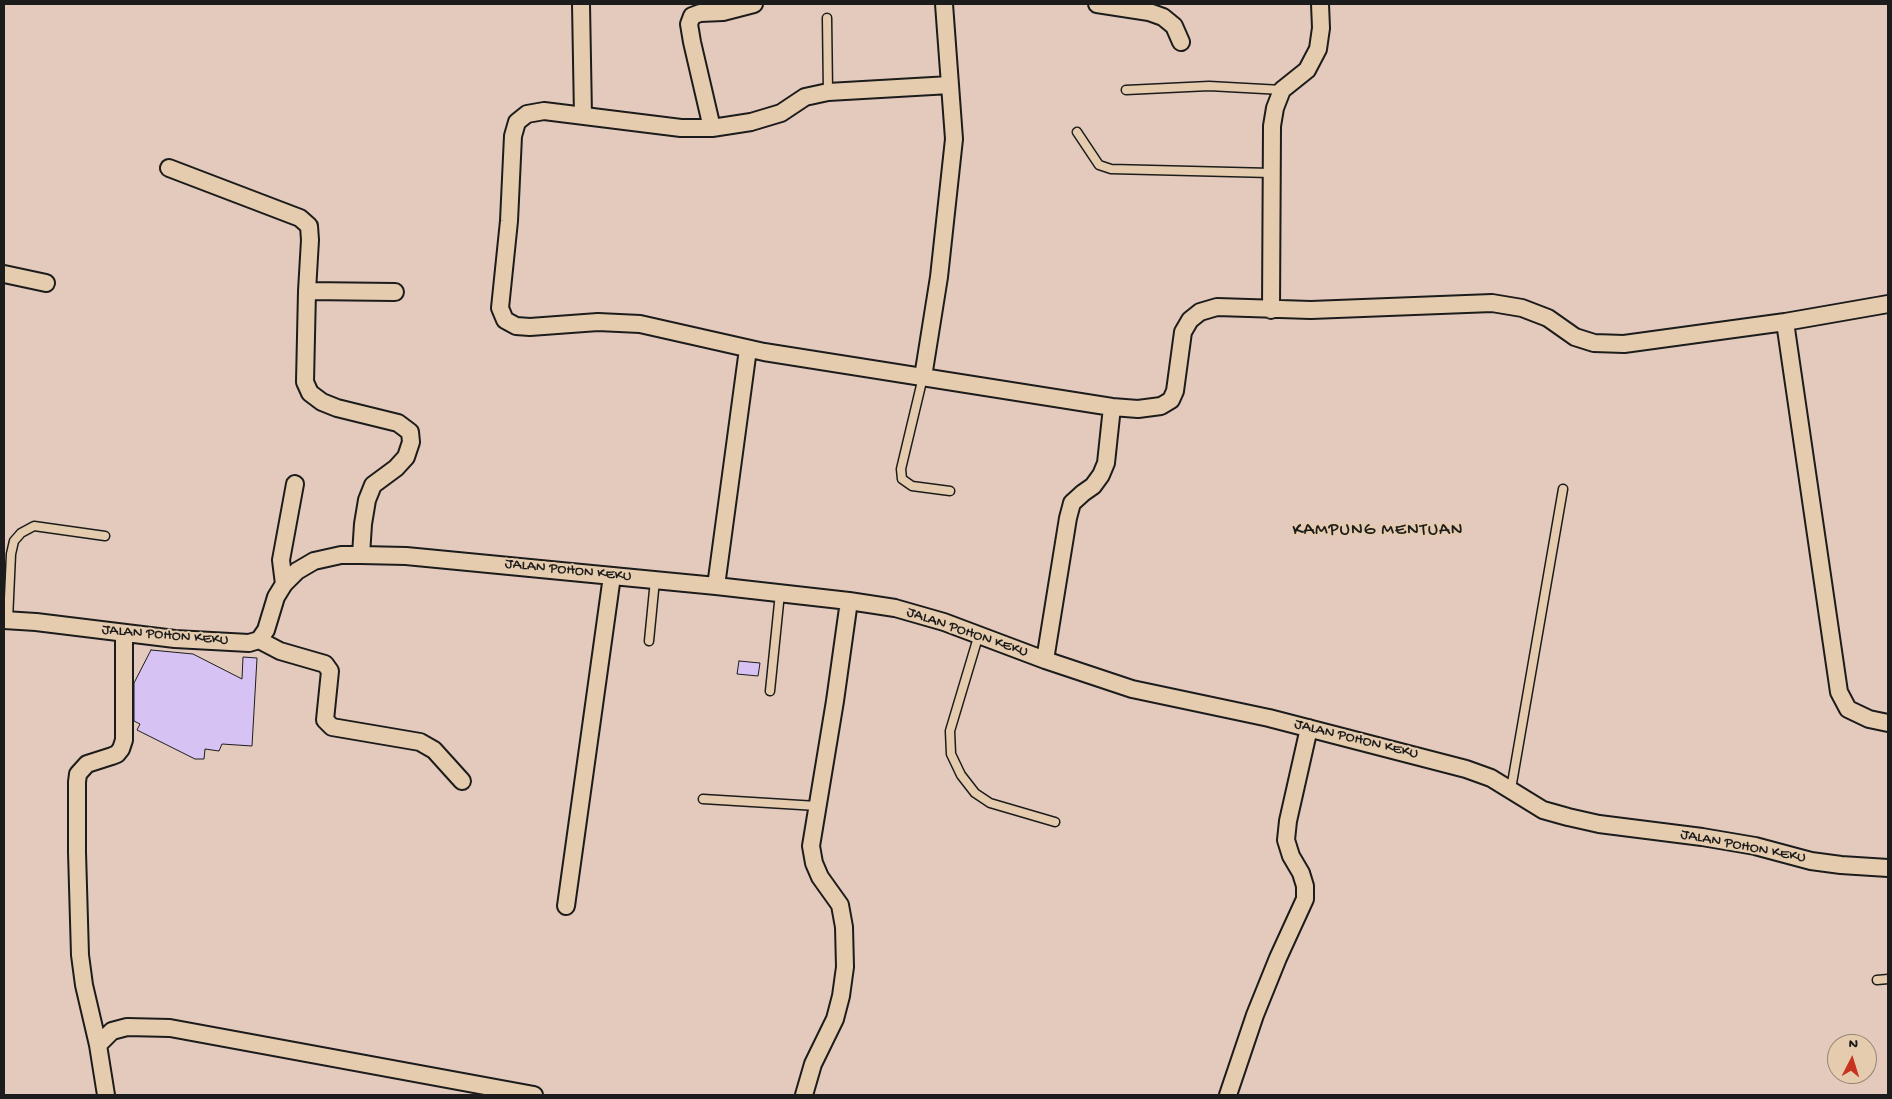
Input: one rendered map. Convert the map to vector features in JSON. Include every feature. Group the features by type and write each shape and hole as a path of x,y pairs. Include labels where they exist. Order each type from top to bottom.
{"street":[{"path":"581,4 583,116"},
{"path":"712,128 689,24 692,16 700,12 722,12 754,4"},
{"path":"923,377 939,277 953,148 944,4"},
{"path":"1097,4 1149,12 1163,17 1174,26 1180,42"},
{"path":"1271,310 1271,173 1274,108 1282,90 1306,70 1318,49 1320,4"},
{"path":"950,85 828,92 805,97 781,113 751,122 712,128 680,128 544,112 527,114 517,122 513,136 509,221 500,308 505,320 516,326 530,327 598,322 640,324 748,349 1112,407 1138,409 1161,406 1171,400 1175,391 1183,332 1190,320 1200,312 1217,307 1271,310 1492,303 1522,308 1548,318 1575,337 1594,344 1624,344 1785,322 1888,304"},
{"path":"169,168 300,218 309,226 305,382 310,393 322,402 337,408 398,423 410,432 411,442 406,457 396,468 372,485 362,524 361,554"},
{"path":"4,274 46,283"},
{"path":"307,291 395,292"},
{"path":"1785,322 1839,692 1848,709 1869,719 1888,723"},
{"path":"716,586 748,349"},
{"path":"1045,660 1068,518 1072,503 1094,486 1106,463 1112,407"},
{"path":"284,584 281,560 294,484"},
{"name":"JALAN POHON KEKU","path":"6,620 36,622 124,634 249,643 259,640 266,630 276,597 284,584 297,571 314,561 341,555 361,554 406,556 849,601 895,608 944,622 1045,660 1132,689 1310,728 1466,769 1491,778 1543,810 1568,817 1599,824 1746,845 1811,861 1888,868"},
{"path":"566,906 612,576"},
{"path":"804,1095 813,1064 835,1019 842,996 845,967 844,926 840,905 820,877 814,864 811,846 836,701 849,601"},
{"path":"106,1095 98,1045 84,985 80,955 77,782 78,774 87,764 117,754 124,740 124,634"},
{"path":"259,640 280,651 325,664 330,672 325,720 332,727 420,742 434,750 462,781"},
{"path":"1228,1095 1278,958 1306,899 1306,886 1291,856 1286,840 1288,821 1310,728"},
{"path":"98,1045 112,1031 127,1027 170,1028 534,1095"}],"lane":[{"path":"827,18 828,92"},
{"path":"1126,90 1208,86 1282,90"},
{"path":"1076,132 1099,165 1111,169 1271,173"},
{"path":"923,377 900,469 902,479 912,486 950,490"},
{"path":"1511,789 1563,489"},
{"path":"6,620 11,554 14,541 21,533 34,526 105,536"},
{"path":"649,641 655,580"},
{"path":"770,691 780,593"},
{"path":"979,634 950,731 951,754 961,775 975,793 990,803 1055,822"},
{"path":"703,799 817,806"},
{"path":"1877,980 1888,979"}],"building":[{"path":"151,650 193,654 242,679 243,657 257,658 252,746 222,744 219,751 205,749 204,759 195,759 137,730 140,724 134,721 134,683"},
{"path":"739,661 760,663 758,676 737,674"}],"district":[{"name":"KAMPUNG MENTUAN","path":"1378,531"}]}
